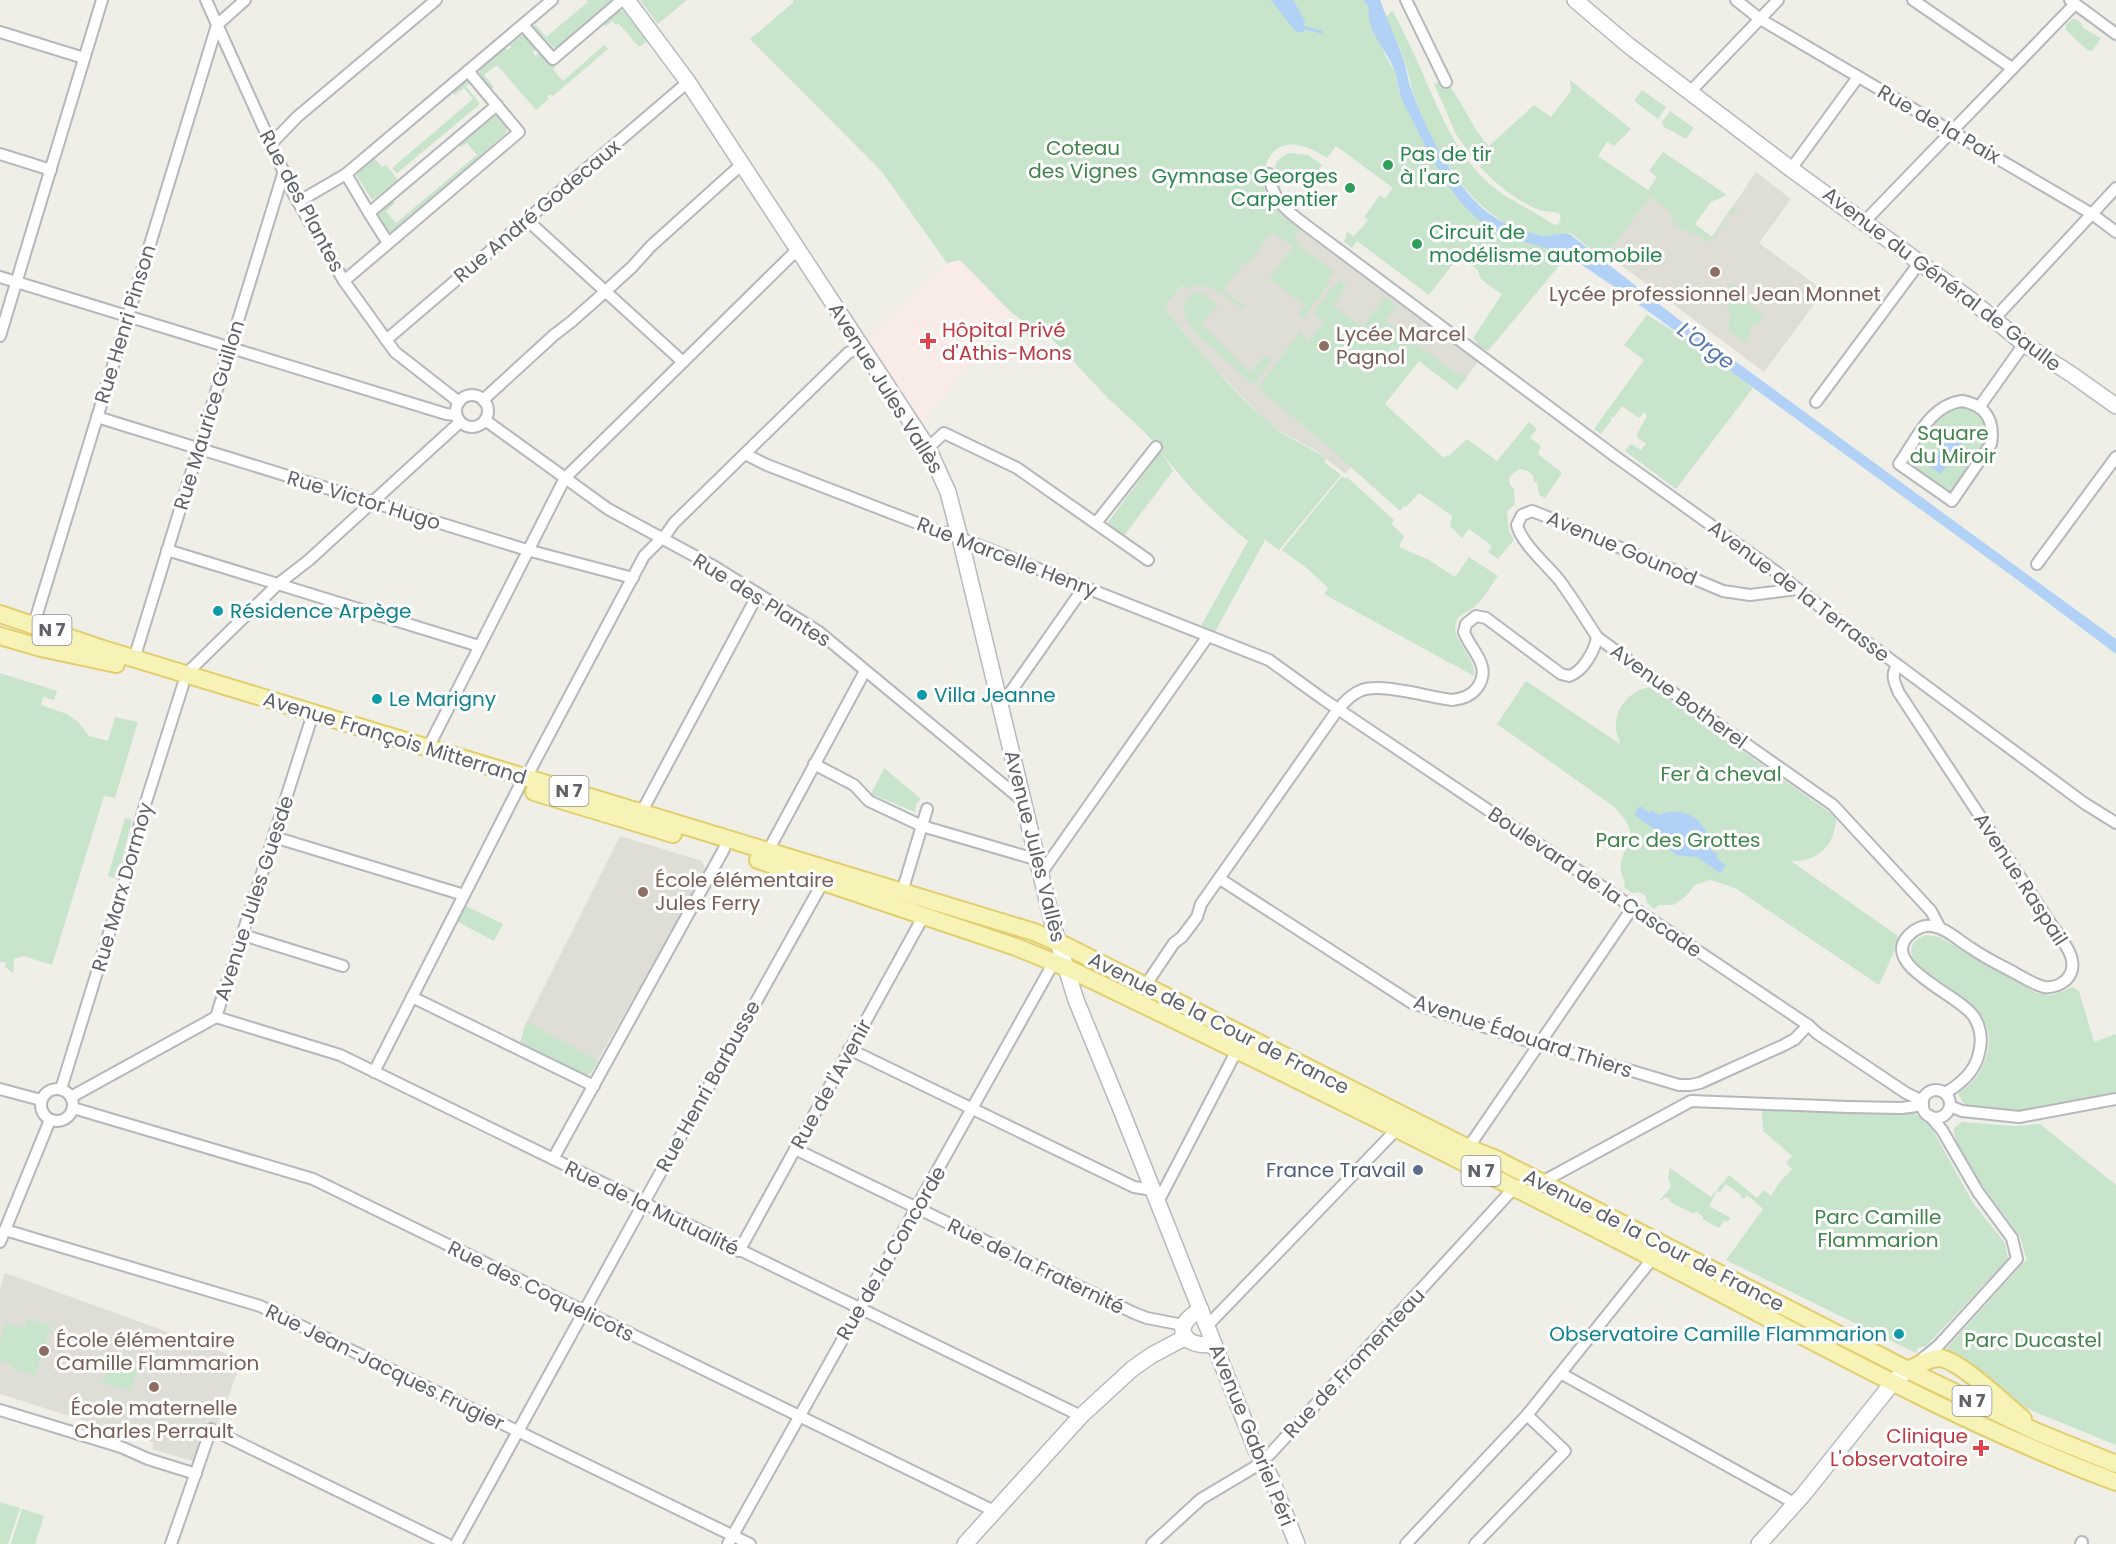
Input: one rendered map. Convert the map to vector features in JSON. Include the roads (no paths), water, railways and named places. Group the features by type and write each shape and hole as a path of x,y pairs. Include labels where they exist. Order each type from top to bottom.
{"main road":[{"name":"Avenue Jules Vallès","path":"627,0 688,82 928,448 948,492 1063,955 1090,1037 1156,1196"},
{"name":"Avenue du Général de Gaulle","path":"1575,0 1690,92 1971,300 2024,344 2116,406"},
{"name":"Avenue François Mitterrand","path":"0,614 135,659 184,679 310,723 523,783 641,813 902,892 1063,955"},
{"name":"Avenue François Mitterrand","path":"0,636 41,648 184,679 428,748 523,783 879,900 923,917 1017,947 1063,955"},
{"path":"879,900 925,911 1036,946 1042,945 1063,955"},
{"name":"Avenue de la Cour de France","path":"1063,955 1096,967 1134,987 1145,986 1468,1148 1542,1182 1908,1370 2037,1432 2116,1464"},
{"name":"Avenue de la Cour de France","path":"1063,955 1237,1050 1653,1258 1894,1382 1993,1430 2116,1482"},
{"name":"Avenue Gabriel Péri","path":"1156,1196 1256,1450 1297,1544"},
{"path":"1201,1310 1187,1318 1185,1331 1192,1342 1202,1345 1214,1344"},
{"path":"965,1544 1081,1416 1132,1369 1185,1331"},
{"path":"1759,1544 1796,1504 1894,1382 1908,1370 1935,1358 1945,1359 1976,1380 2037,1432"}],"street":[{"path":"0,336 102,0"},
{"name":"Rue des Plantes","path":"206,0 298,202 344,281 400,356 459,402"},
{"path":"217,25 245,0"},
{"path":"271,144 297,117 436,0"},
{"path":"298,202 346,174 552,0"},
{"path":"523,25 553,59 622,0"},
{"path":"1406,0 1446,82"},
{"name":"Rue de la Paix","path":"1736,0 1760,19 2092,214 2116,232"},
{"path":"1690,92 1778,0"},
{"path":"1913,0 2012,68"},
{"path":"1865,221 2072,2 2116,34"},
{"name":"Rue Henri Pinson","path":"34,624 217,25"},
{"path":"0,32 84,57"},
{"path":"344,281 519,132 468,71"},
{"path":"1791,168 1858,77"},
{"name":"Rue André Godecaux","path":"386,340 688,82"},
{"path":"369,213 497,105"},
{"path":"0,154 51,170"},
{"path":"483,400 605,292 651,246 742,164"},
{"name":"Rue Maurice Guillon","path":"135,659 284,171"},
{"path":"346,174 388,243"},
{"name":"Avenue de la Terrasse","path":"1269,174 1273,194 1294,216 1897,664 2095,810 2116,823"},
{"path":"1993,320 2116,188"},
{"path":"527,220 683,362"},
{"path":"428,748 565,478 798,249"},
{"path":"1816,402 1920,262"},
{"path":"0,277 446,414 458,419 473,427 482,424 488,410 483,400 471,395 459,402 458,419 373,503 309,561 278,584 184,679"},
{"path":"1980,406 2024,344"},
{"path":"374,1072 464,895 644,556 662,539 674,523 848,353 861,346"},
{"path":"1962,401 1980,406 1989,416 1992,444 1952,501 1899,464 1939,409 1962,401"},
{"name":"Rue Victor Hugo","path":"97,417 527,550 633,578"},
{"name":"Rue des Plantes","path":"485,420 608,509 715,567 819,632 1023,801"},
{"path":"928,448 944,434 1017,468 1148,560"},
{"path":"1096,523 1156,447"},
{"name":"Rue Marcelle Henry","path":"745,454 767,465 943,533 953,532 960,538 1269,660"},
{"path":"2037,564 2116,457"},
{"name":"Avenue Gounod","path":"1597,637 1559,581 1521,536 1517,525 1522,515 1533,511 1723,591 1750,596 1798,590"},
{"path":"168,550 479,646"},
{"path":"1000,707 1084,587"},
{"path":"641,813 758,594"},
{"path":"1145,986 1174,943 1182,937 1197,916 1201,904 1339,708 1351,696 1362,690 1375,688 1452,700 1470,695 1481,681 1483,673 1483,666 1477,653 1464,632 1466,624 1476,616 1485,618 1564,676 1574,675 1579,671 1596,643 1597,637"},
{"path":"814,764 854,785 869,801 922,826 1040,866 1208,636"},
{"name":"Avenue Botherel","path":"1597,637 1662,686 1833,805 1931,911 1940,928"},
{"name":"Boulevard de la Cascade","path":"1269,660 1323,699 1923,1103"},
{"name":"Avenue Raspail","path":"1897,664 1893,677 1899,693 2062,941 2073,960 2073,969 2068,978 2057,986 2051,988 2038,986 1940,928"},
{"path":"768,851 865,670"},
{"name":"Rue Marx Dormoy","path":"61,1089 184,679"},
{"name":"Avenue Jules Guesde","path":"71,1097 216,1017 310,723"},
{"path":"902,892 927,809"},
{"path":"274,837 464,895"},
{"path":"553,1159 724,849"},
{"name":"Avenue Édouard Thiers","path":"1220,879 1412,1003 1539,1044 1679,1084 1690,1085"},
{"name":"Rue Henri Barbusse","path":"456,1544 823,882"},
{"path":"1468,1148 1633,907"},
{"name":"Rue de l'Avenir","path":"739,1251 923,917"},
{"path":"1542,1182 1691,1101 1902,1108 1923,1103 1932,1091 1945,1093 1956,1086 1969,1074 1976,1063 1980,1048 1979,1029 1975,1018 1966,1007 1919,975 1904,960 1902,952 1912,932 1929,925 1940,928"},
{"path":"243,935 343,966"},
{"name":"Rue de la Concorde","path":"730,1540 973,1109 1063,955"},
{"path":"412,997 594,1086"},
{"name":"Rue de la Mutualité","path":"216,1017 340,1055 1081,1416"},
{"path":"1691,1101 1690,1085 1700,1083 1795,1039 1808,1025"},
{"path":"849,1049 1156,1196 1237,1050"},
{"path":"0,1089 41,1100"},
{"path":"61,1089 71,1097 73,1108 64,1120 50,1120 43,1113 41,1100 49,1091 61,1089"},
{"path":"1902,1090 1905,1098 1902,1108"},
{"path":"1930,1116 1935,1118 1943,1116 1950,1106 1950,1100 1945,1093"},
{"path":"1950,1106 1955,1110 1967,1112 2019,1117 2116,1099"},
{"path":"1908,1370 1939,1345 2017,1259 2012,1238 1978,1192 1942,1130 1923,1103"},
{"name":"Rue des Coquelicots","path":"73,1108 313,1179 994,1511"},
{"path":"0,1242 50,1120"},
{"path":"1207,1326 1397,1129"},
{"name":"Rue de la Fraternité","path":"795,1149 1134,1313 1185,1331"},
{"name":"Rue de Fromenteau","path":"1152,1544 1201,1499 1262,1461 1514,1188"},
{"name":"Rue Jean-Jacques Frugier","path":"5,1230 260,1306 519,1431 730,1540 750,1544"},
{"path":"1406,1544 1527,1415 1653,1258"},
{"path":"1562,1374 1796,1504"},
{"path":"0,1410 121,1447 148,1459 196,1474"},
{"path":"1475,1544 1565,1451 1527,1415"},
{"path":"171,1544 211,1429 447,1544"}],"water":[{"path":"1271,0 1293,0 1305,21 1303,32 1296,32"},
{"name":"L'Orge","path":"1363,0 1380,0 1403,59 1416,103 1434,142 1458,180 1486,211 1501,221 1533,234 1571,235 1687,326 2116,639 2116,654 1619,290 1564,253 1502,235 1469,211 1443,177 1403,102 1394,69 1373,32 1369,7"},
{"path":"1952,433 1963,442 1941,474 1929,466"},
{"path":"1640,806 1649,813 1652,810 1659,815 1678,812 1694,818 1706,831 1711,850 1718,855 1716,858 1726,865 1720,873 1697,857 1677,855 1670,850 1665,836 1634,815"}],"waterway":[{"path":"1302,27 1321,32"}],"place":[{"name":"Pas de tir à l'arc","path":"1388,165"},
{"name":"Gymnase Georges Carpentier","path":"1350,188"},
{"name":"Circuit de modélisme automobile","path":"1417,244"},
{"name":"Lycée professionnel Jean Monnet","path":"1715,272"},
{"name":"Hôpital Privé d'Athis-Mons","path":"928,341"},
{"name":"Lycée Marcel Pagnol","path":"1324,346"},
{"name":"Résidence Arpège","path":"218,611"},
{"name":"Villa Jeanne","path":"922,695"},
{"name":"Le Marigny","path":"377,699"},
{"name":"École élémentaire Jules Ferry","path":"643,892"},
{"name":"France Travail","path":"1418,1170"},
{"name":"Observatoire Camille Flammarion","path":"1899,1334"},
{"name":"École élémentaire Camille Flammarion","path":"44,1351"},
{"name":"École maternelle Charles Perrault","path":"154,1387"},
{"name":"Clinique L'observatoire","path":"1981,1448"}],"park label":[{"name":"Coteau des Vignes","path":"1083,160"},
{"name":"Square du Miroir","path":"1953,444"},
{"name":"Fer à cheval","path":"1721,774"},
{"name":"Parc des Grottes","path":"1678,840"},
{"name":"Parc Camille Flammarion","path":"1878,1228"},
{"name":"Parc Ducastel","path":"2033,1340"}]}
